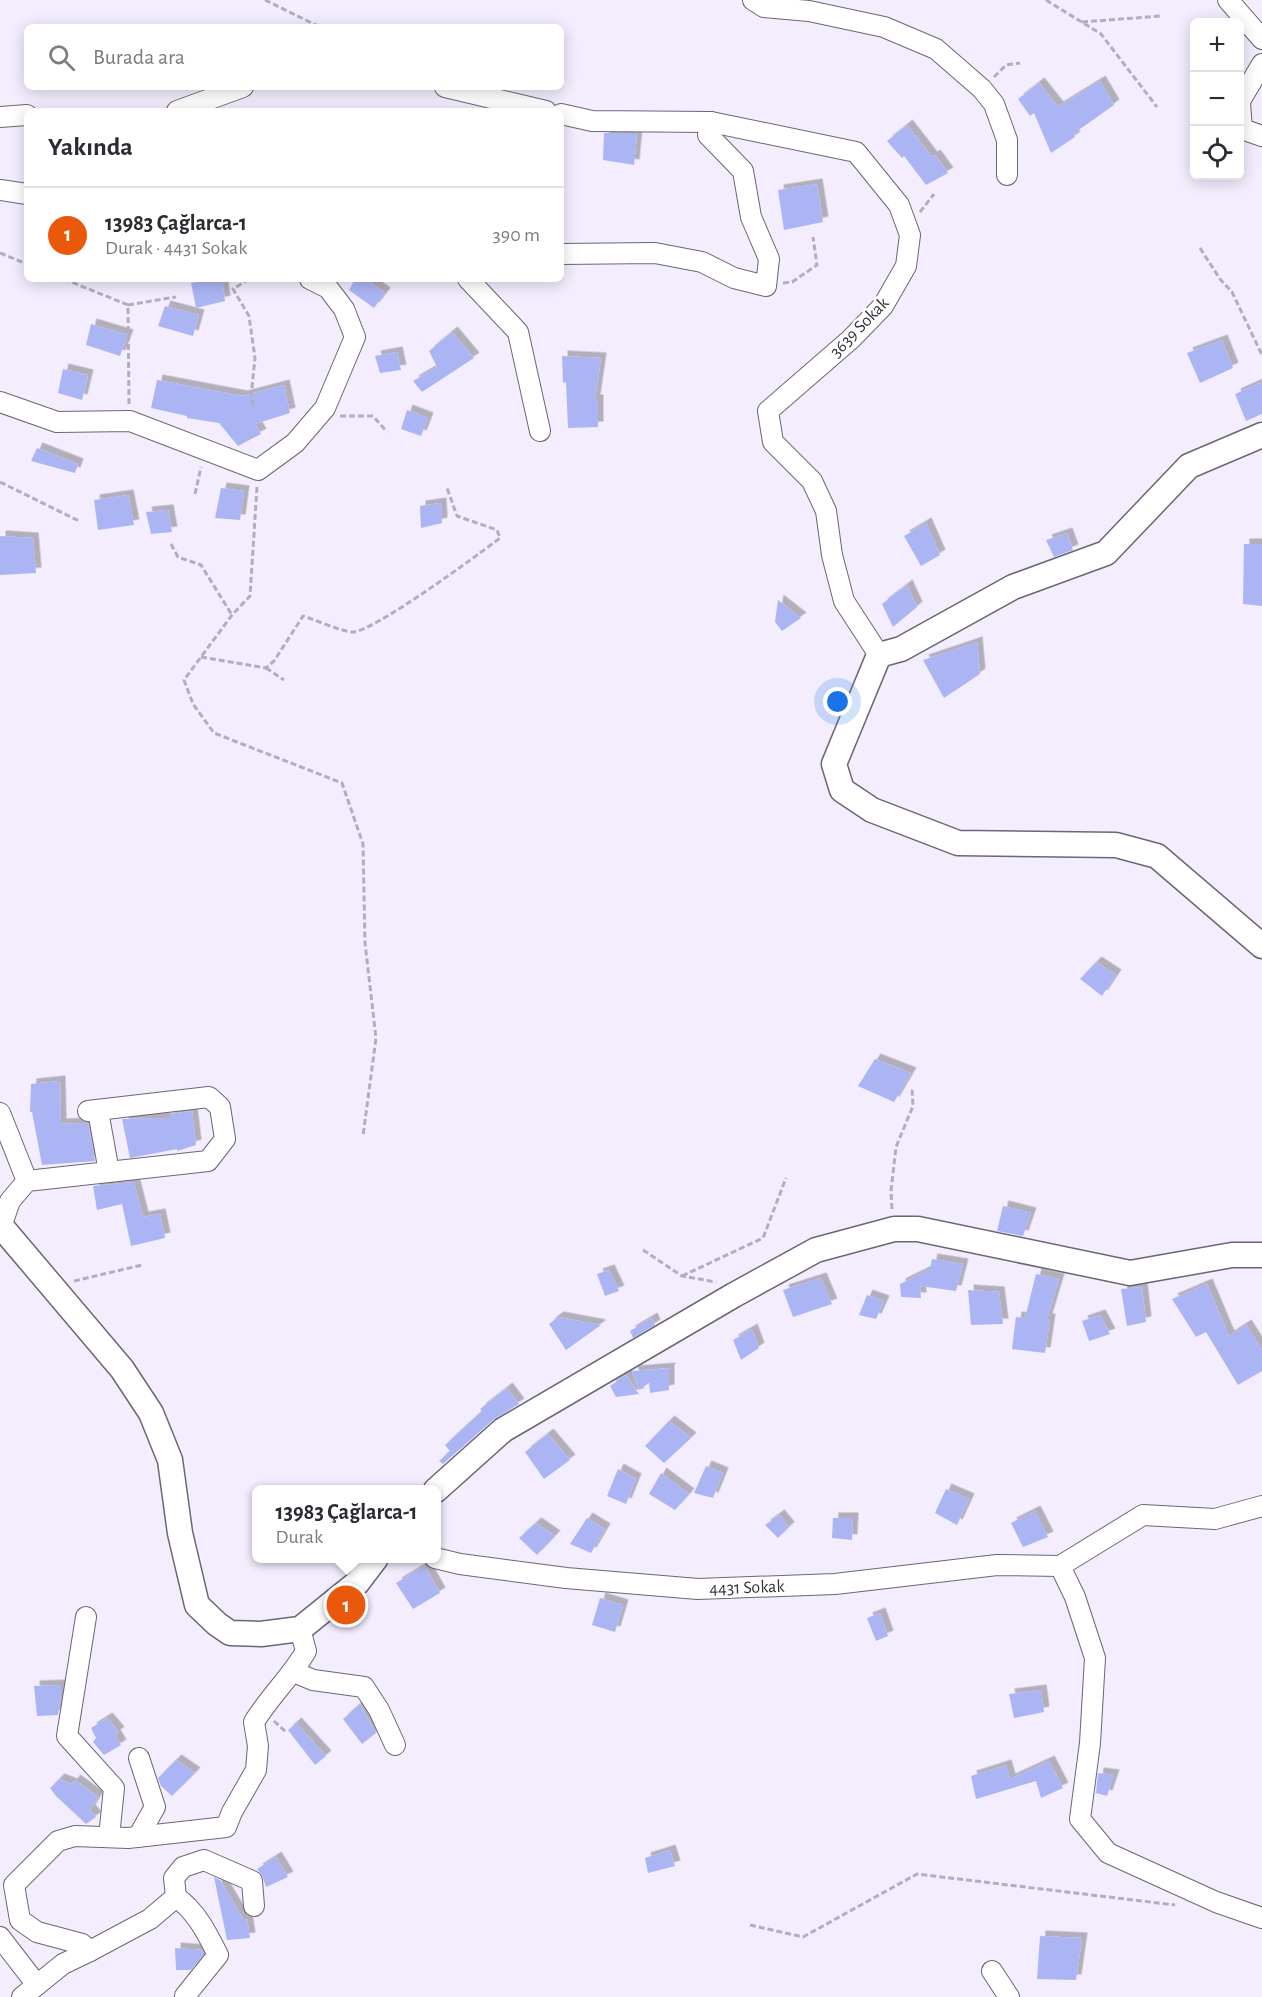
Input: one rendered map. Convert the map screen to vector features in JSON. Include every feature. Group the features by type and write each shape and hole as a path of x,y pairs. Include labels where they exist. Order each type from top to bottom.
{"street":[{"path":"753,0 764,7 809,11 884,27 936,49 982,89 994,104 1007,140 1006,176"},
{"path":"1228,0 1262,39"},
{"path":"1244,94 1262,64"},
{"path":"185,108 235,90"},
{"path":"450,90 458,108"},
{"path":"454,90 533,108"},
{"path":"0,117 24,115"},
{"name":"3639 Sokak","path":"564,115 592,121 711,122 856,152 899,205 910,235 906,266 883,306 851,339 768,411 773,442 812,481 826,511 832,555 844,601 879,655"},
{"path":"564,254 655,253 702,262 734,278 766,286 769,259 751,217 743,171 708,135 711,122"},
{"path":"1242,126 1242,129 1262,136"},
{"path":"0,190 24,194"},
{"path":"0,402 57,422 130,421 258,471 295,443 325,408 355,337 344,309 328,288 316,282"},
{"path":"471,282 518,332 540,431"},
{"path":"1262,435 1189,466 1106,554 1013,587 901,649 879,655 834,764 842,790 872,810 958,843 1116,845 1157,856 1262,946"},
{"path":"109,1172 93,1111 209,1097 220,1107 225,1139 208,1161 109,1172 27,1181 10,1201 1,1226 122,1369 151,1413 170,1460 180,1533 197,1605 230,1633 261,1634 300,1629 357,1583 372,1563"},
{"path":"0,1113 27,1181"},
{"path":"441,1486 503,1430 816,1250 894,1229 918,1229 1130,1273 1232,1255 1262,1256"},
{"path":"1262,1506 1215,1519 1143,1515 1060,1566 1074,1597 1095,1658 1090,1743 1080,1819 1108,1853 1212,1900 1262,1918"},
{"name":"4431 Sokak","path":"441,1559 566,1578 698,1589 835,1584 997,1565 1060,1566"},
{"path":"86,1617 66,1736 114,1788 109,1837"},
{"path":"90,1951 82,1944 37,1932 20,1920 14,1885 58,1841 75,1836 138,1837 226,1827 256,1770 258,1746 255,1722 266,1703 294,1672 306,1651 300,1629"},
{"path":"294,1672 313,1680 364,1687 379,1710 395,1745"},
{"path":"138,1837 155,1807 139,1758"},
{"path":"185,1996 218,1955 188,1906 176,1897 174,1878 183,1867 204,1860 252,1881 254,1906"},
{"path":"0,1937 30,1991 63,1964 150,1919 176,1897"},
{"path":"992,1971 1009,1997"}],"path":[{"path":"265,0 314,24"},
{"path":"1046,0 1101,34 1157,107"},
{"path":"1081,22 1161,16"},
{"path":"982,89 1006,65 1020,63"},
{"path":"766,286 792,282 816,265 813,237"},
{"path":"1200,248 1220,279 1232,292 1262,355"},
{"path":"0,253 24,263"},
{"path":"72,282 129,305 176,297"},
{"path":"244,282 233,289 249,316 255,358 251,397 254,408"},
{"path":"129,305 130,421"},
{"path":"325,408 341,417 373,416 387,432"},
{"path":"195,494 205,450"},
{"path":"258,471 250,596 232,615 184,680 193,704 214,733 342,783 363,844 365,943 376,1038 363,1136"},
{"path":"0,483 79,521"},
{"path":"266,668 274,661 303,616 353,632 370,626 500,538 497,530 457,516 447,488"},
{"path":"171,544 178,557 201,565 232,615"},
{"path":"201,657 266,668 284,680"},
{"path":"894,1229 891,1191 896,1147 913,1106 912,1088"},
{"path":"682,1276 763,1238 786,1178"},
{"path":"643,1250 682,1276 747,1288"},
{"path":"52,1286 142,1266"},
{"path":"750,1925 802,1937 917,1874 1186,1906 1212,1900"}],"building":[{"path":"1100,81 1114,105 1073,134 1075,137 1051,153 1034,113 1030,116 1018,99 1039,83 1058,107"},
{"path":"907,125 932,157 935,155 948,173 926,185 904,156 902,158 887,141"},
{"path":"604,133 637,133 634,165 603,160"},
{"path":"817,184 823,222 784,230 778,190"},
{"path":"222,282 225,301 196,308 191,283"},
{"path":"353,282 369,282 385,293 374,308 349,290"},
{"path":"165,306 199,315 193,336 158,326"},
{"path":"91,324 128,335 120,356 86,345"},
{"path":"452,332 474,358 422,392 413,381 437,367 429,351"},
{"path":"1222,340 1233,368 1200,383 1187,353"},
{"path":"397,352 401,370 380,373 375,356"},
{"path":"562,356 601,358 595,400 598,400 598,427 568,428 566,382 563,383"},
{"path":"63,369 88,375 82,400 58,393"},
{"path":"157,380 242,396 284,385 290,413 255,424 261,434 238,446 219,423 187,418 187,416 151,408"},
{"path":"1262,382 1262,414 1246,421 1235,394"},
{"path":"407,410 428,418 421,436 401,429"},
{"path":"37,448 78,464 75,473 31,461"},
{"path":"221,488 244,491 240,520 215,518"},
{"path":"128,495 134,525 98,530 94,500"},
{"path":"441,503 442,523 421,528 420,506"},
{"path":"168,510 172,532 151,534 146,512"},
{"path":"926,523 940,555 921,566 904,536"},
{"path":"1067,533 1073,550 1054,557 1046,540"},
{"path":"0,536 33,538 36,573 0,575"},
{"path":"1244,544 1262,544 1262,606 1243,604"},
{"path":"907,585 917,607 893,627 882,604"},
{"path":"778,600 801,618 782,631 775,622"},
{"path":"977,642 980,674 944,698 923,660"},
{"path":"1096,962 1116,975 1102,996 1080,979"},
{"path":"875,1059 911,1073 894,1102 858,1086"},
{"path":"60,1081 61,1124 88,1123 95,1161 42,1165 32,1112 30,1112 31,1084"},
{"path":"192,1111 196,1145 177,1151 177,1149 130,1158 122,1119 170,1118 170,1114"},
{"path":"134,1182 143,1217 160,1214 165,1238 131,1246 122,1204 97,1210 93,1186"},
{"path":"1003,1206 1031,1213 1023,1236 997,1231"},
{"path":"932,1259 963,1264 956,1291 920,1286 921,1298 901,1297 900,1284 930,1269"},
{"path":"609,1270 619,1291 605,1296 597,1274"},
{"path":"1036,1274 1059,1279 1047,1319 1050,1319 1045,1353 1012,1349 1016,1317 1025,1318"},
{"path":"821,1278 832,1304 793,1317 783,1290"},
{"path":"1207,1284 1229,1336 1246,1325 1262,1350 1262,1371 1238,1385 1206,1332 1196,1337 1172,1299"},
{"path":"1142,1287 1146,1322 1127,1326 1121,1289"},
{"path":"968,1290 999,1292 1003,1324 971,1325"},
{"path":"867,1295 884,1301 876,1319 859,1315"},
{"path":"1100,1315 1110,1334 1089,1341 1082,1321"},
{"path":"558,1317 601,1325 566,1350 549,1324"},
{"path":"652,1318 655,1325 633,1338 630,1331"},
{"path":"752,1329 759,1348 741,1360 733,1340"},
{"path":"671,1368 669,1370 669,1390 650,1393 649,1383 639,1390 632,1371"},
{"path":"626,1375 639,1394 616,1397 610,1386"},
{"path":"507,1388 519,1404 494,1419 443,1464 439,1461 450,1451 445,1445 482,1411 480,1409"},
{"path":"669,1421 691,1438 664,1463 645,1446"},
{"path":"548,1434 570,1460 544,1479 525,1452"},
{"path":"706,1466 723,1473 713,1498 694,1493"},
{"path":"618,1469 636,1479 626,1504 607,1496"},
{"path":"661,1473 689,1494 675,1510 649,1494"},
{"path":"946,1489 969,1499 957,1525 935,1513"},
{"path":"1035,1511 1048,1537 1023,1547 1011,1523"},
{"path":"779,1515 789,1527 778,1538 765,1525"},
{"path":"587,1518 605,1529 591,1553 570,1544"},
{"path":"833,1518 853,1518 852,1540 832,1538"},
{"path":"536,1523 555,1536 537,1555 519,1538"},
{"path":"425,1566 440,1593 413,1609 396,1583"},
{"path":"600,1598 623,1605 615,1632 592,1625"},
{"path":"880,1613 888,1636 876,1641 867,1618"},
{"path":"61,1685 58,1715 37,1716 34,1686"},
{"path":"1041,1690 1044,1712 1014,1718 1009,1694"},
{"path":"360,1704 376,1733 362,1744 343,1719"},
{"path":"107,1718 119,1732 115,1735 121,1745 104,1755 93,1742 96,1738 91,1728"},
{"path":"296,1723 326,1756 315,1765 288,1730"},
{"path":"176,1760 195,1773 172,1796 161,1786 158,1778"},
{"path":"1049,1761 1063,1788 1041,1798 1036,1781 976,1799 971,1776 1006,1765 1010,1779"},
{"path":"1098,1773 1114,1775 1107,1796 1096,1793"},
{"path":"59,1779 72,1784 75,1780 98,1797 90,1810 96,1817 86,1824 56,1796 50,1788"},
{"path":"670,1850 675,1866 648,1873 645,1858"},
{"path":"276,1857 288,1877 266,1887 257,1869"},
{"path":"214,1877 220,1880 243,1919 247,1919 250,1938 227,1940"},
{"path":"1040,1936 1082,1938 1076,1980 1037,1979"},
{"path":"175,1948 202,1950 203,1955 191,1970 176,1970"}],"place":[{"name":"13983 Çağlarca-1","path":"346,1605"}]}
